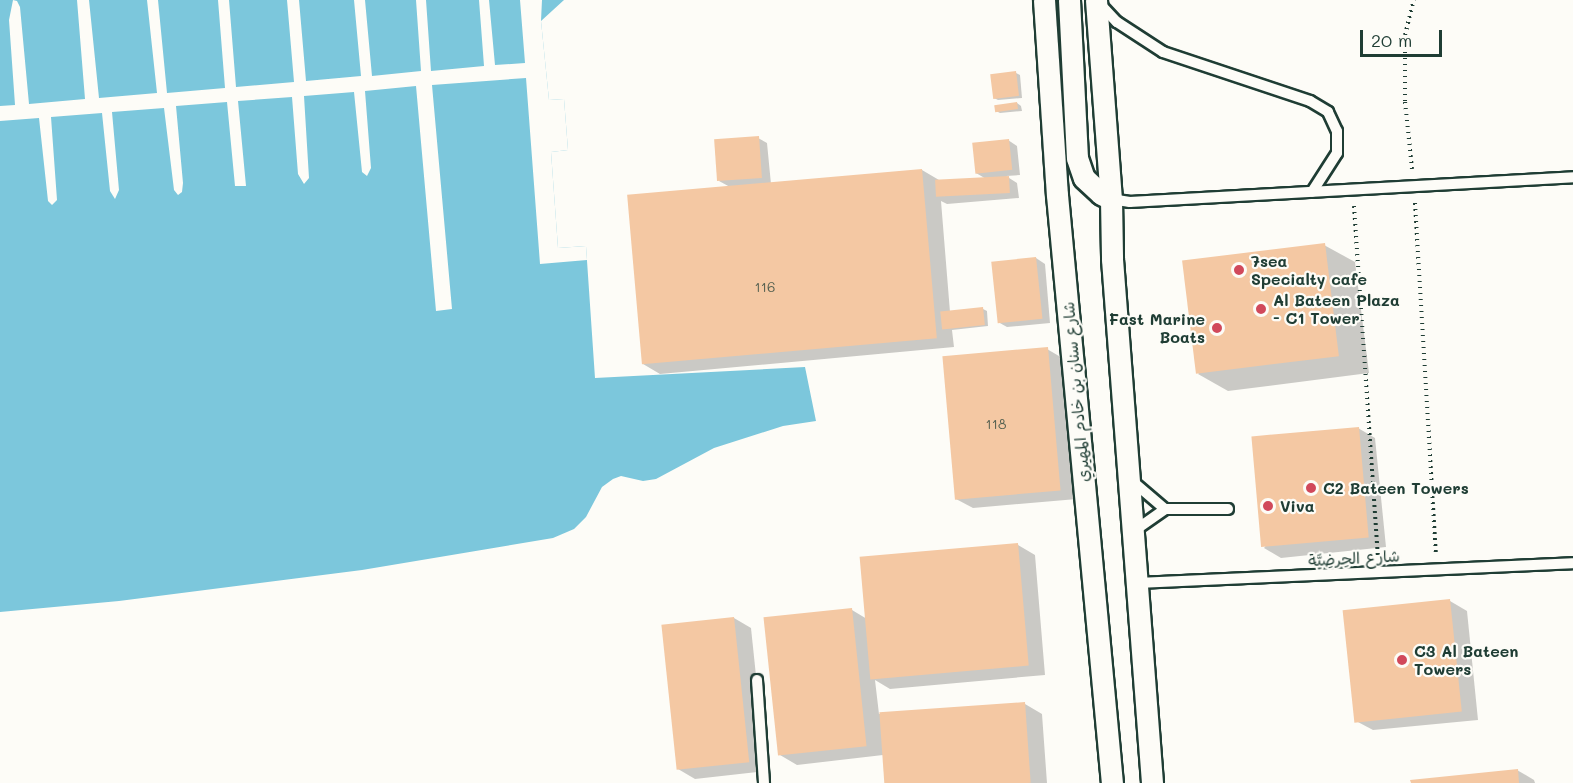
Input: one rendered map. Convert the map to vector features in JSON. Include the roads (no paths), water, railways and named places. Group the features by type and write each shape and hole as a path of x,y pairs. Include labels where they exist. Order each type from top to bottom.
{"street":[{"name":"شارع سنان بن خادم المهيري","path":"1044,0 1057,195 1112,783"},
{"path":"1070,0 1077,158 1084,178 1101,194 1111,199"},
{"path":"1096,0 1111,199 1112,259 1152,783"}],"lane":[{"path":"1096,0 1118,22 1163,52 1310,101 1328,112 1337,131 1337,153 1312,192"},
{"path":"1111,199 1130,202 1573,177"},
{"path":"1128,478 1165,509"},
{"path":"1133,532 1165,509 1228,509"},
{"name":"شارع الحِرضِيَّة","path":"1137,583 1573,563"},
{"path":"757,680 764,783"}],"water":[{"path":"0,0 564,0 541,21 549,100 564,99 568,150 551,152 558,248 586,246 595,378 805,367 816,421 783,426 714,448 656,479 643,481 621,476 613,479 602,487 586,517 574,529 553,538 362,570 119,601 0,612"}],"place":[{"name":"7sea Specialty cafe","path":"1239,270"},
{"name":"Al Bateen Plaza - C1 Tower","path":"1261,309"},
{"name":"Fast Marine Boats","path":"1217,328"},
{"name":"C2 Bateen Towers","path":"1311,488"},
{"name":"Viva","path":"1268,506"},
{"name":"C3 Al Bateen Towers","path":"1402,660"}]}
